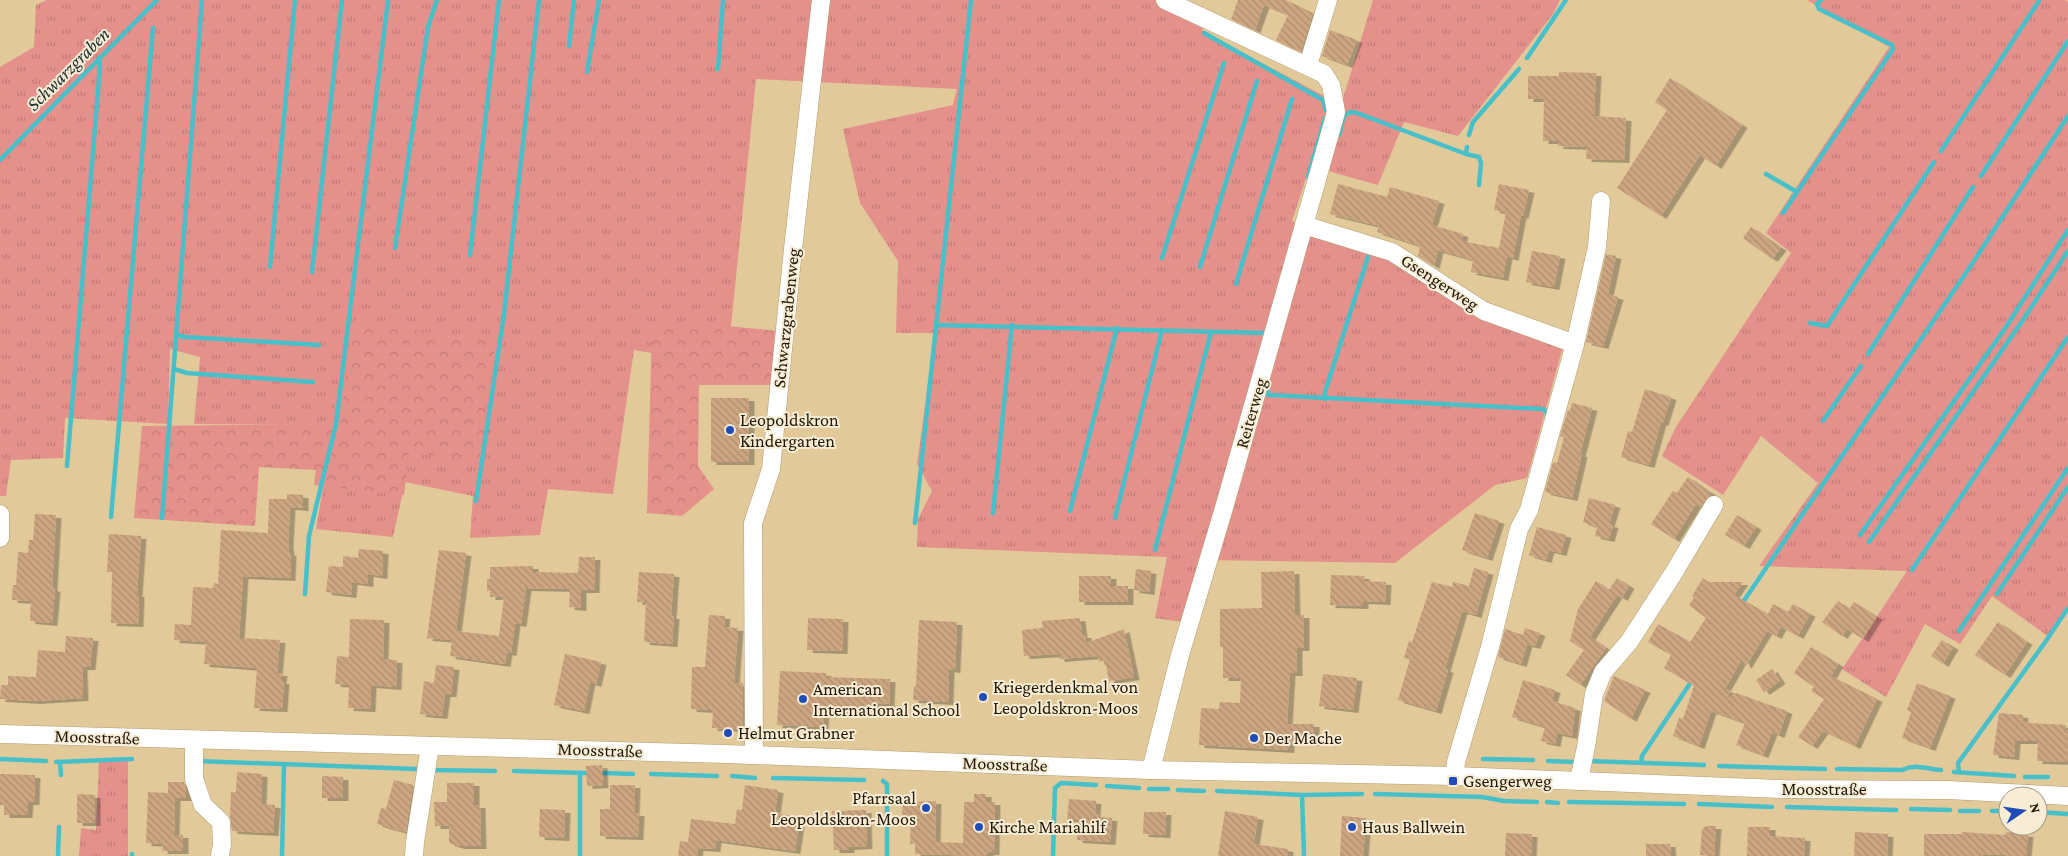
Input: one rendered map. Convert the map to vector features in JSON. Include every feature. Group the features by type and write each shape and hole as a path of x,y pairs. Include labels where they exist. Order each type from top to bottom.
{"street":[{"name":"Schwarzgrabenweg","path":"754,755 753,523 771,469 794,239 821,0"},
{"name":"Reiterweg","path":"1151,770 1180,655 1224,508 1336,112 1331,85 1324,74 1165,0"},
{"path":"1308,65 1328,0"},
{"path":"1454,776 1456,762 1490,647 1519,529 1529,510 1575,344 1597,246 1601,201"},
{"name":"Gsengerweg","path":"1304,225 1392,252 1484,311 1575,344"},
{"path":"1579,780 1594,694 1603,672 1633,635 1673,574 1714,505"},
{"path":"0,514 2,521 0,538"},
{"name":"Moosstraße","path":"0,734 754,755 1151,770 1454,776 1782,790 1901,789 2068,796"},
{"path":"194,740 194,779 203,805 221,822 220,856"},
{"path":"414,856 414,842 430,746"}],"green space":[{"path":"47,0 1180,0 1208,11 1202,31 1341,105 1373,0 1560,0 1553,14 1458,136 1404,122 1378,185 1310,166 1292,221 1395,261 1563,346 1527,478 1495,485 1395,563 1199,560 1182,622 1155,618 1167,557 917,547 918,519 932,491 917,464 935,333 896,333 898,261 860,203 843,129 953,105 957,89 756,79 727,366 634,350 613,494 548,489 540,535 470,538 473,496 405,482 393,537 316,529 334,425 194,424 200,357 170,349 168,424 65,418 63,458 11,460 6,496 0,496 0,67 34,47 36,5"},
{"path":"1807,0 2065,0 2068,2 2068,607 2049,637 1992,596 1960,644 1925,624 1886,697 1842,669 1907,571 1759,566 1818,483 1761,436 1723,495 1662,456 1676,427 1791,253 1766,233 1889,47"},
{"path":"352,324 496,339 479,460 409,453 404,495 314,485 316,470 259,467 255,526 134,518 142,426 340,424"},
{"path":"652,325 716,325 779,331 774,385 699,385 698,466 714,489 682,516 647,513"},
{"path":"99,759 128,760 128,856 79,856 81,828 96,830"}],"building":[{"path":"1238,0 1286,0 1313,13 1301,52 1276,40 1288,15 1264,5 1255,30 1231,19"},
{"path":"1330,30 1357,40 1347,65 1322,56"},
{"path":"1559,72 1596,73 1594,116 1626,118 1624,160 1586,159 1587,147 1558,146 1558,141 1543,141 1544,99 1528,99 1528,76 1559,76"},
{"path":"1670,78 1742,125 1716,166 1700,155 1661,216 1617,188 1667,110 1655,102"},
{"path":"1338,184 1387,197 1390,187 1439,201 1432,225 1463,234 1461,241 1499,248 1506,212 1494,210 1499,184 1529,190 1523,216 1521,215 1513,258 1507,256 1503,278 1471,272 1473,260 1438,250 1434,266 1418,256 1420,246 1377,232 1379,226 1330,214"},
{"path":"1751,227 1781,248 1772,259 1743,238"},
{"path":"1532,251 1560,256 1554,287 1526,282"},
{"path":"1606,254 1616,256 1608,294 1618,297 1603,346 1586,342"},
{"path":"1645,389 1671,397 1663,423 1661,422 1649,465 1621,457 1628,431 1632,432"},
{"name":"Leopoldskron Kindergarten","path":"711,398 749,398 749,462 711,462"},
{"path":"1572,403 1592,408 1580,454 1582,454 1572,498 1545,492 1553,462 1557,463 1564,437 1560,436"},
{"path":"1688,477 1711,493 1700,507 1696,504 1674,539 1651,524 1673,491 1677,493"},
{"path":"287,494 303,495 303,508 290,507 288,544 289,553 291,553 290,578 243,576 239,638 280,640 277,673 282,673 281,681 284,681 282,709 254,708 257,668 204,664 206,642 174,640 175,624 191,625 193,587 213,588 214,583 218,584 221,530 268,533 269,499 287,499"},
{"path":"1589,498 1615,505 1609,524 1613,525 1609,539 1595,536 1597,527 1583,522"},
{"path":"1475,513 1499,521 1487,558 1462,550"},
{"path":"35,514 56,515 52,588 55,589 52,623 30,621 31,601 12,600 13,585 16,585 18,552 28,553 29,540 33,540"},
{"path":"1737,515 1756,527 1744,546 1725,535"},
{"path":"1537,527 1566,535 1561,553 1549,550 1546,560 1529,555"},
{"path":"109,534 141,536 137,594 139,594 138,624 111,623 112,572 107,572"},
{"path":"359,549 383,551 382,576 368,574 368,584 352,582 351,595 326,592 329,566 343,567 343,556 358,558"},
{"path":"439,550 466,553 456,631 499,636 504,597 490,597 490,591 487,591 490,567 533,566 533,572 578,573 579,557 595,557 594,590 581,590 581,608 569,607 570,589 526,588 521,624 515,623 511,653 507,652 505,664 450,656 452,640 427,638"},
{"path":"1474,568 1488,572 1476,615 1462,611 1445,669 1448,670 1436,711 1398,700 1410,659 1404,658 1409,641 1412,642 1432,582 1452,587 1453,582 1469,586"},
{"path":"1136,569 1151,571 1149,592 1134,590"},
{"path":"1294,571 1295,615 1304,615 1304,648 1297,648 1297,673 1290,673 1287,724 1314,724 1314,743 1289,742 1289,750 1199,745 1201,708 1219,709 1220,702 1240,703 1241,678 1223,678 1223,647 1220,647 1220,609 1262,608 1261,572"},
{"path":"639,572 674,574 671,616 674,616 672,644 644,642 646,602 637,602"},
{"path":"1331,575 1364,576 1364,581 1386,582 1385,602 1363,601 1363,606 1330,605"},
{"path":"1079,576 1111,576 1111,586 1128,586 1128,602 1079,602"},
{"path":"1617,578 1629,586 1622,598 1617,595 1590,637 1606,648 1580,685 1566,675 1584,650 1570,641 1578,609 1596,581 1609,590"},
{"path":"1703,578 1708,582 1743,582 1734,595 1768,614 1773,604 1788,612 1793,604 1810,614 1798,636 1781,627 1776,636 1767,631 1746,666 1742,659 1725,689 1731,691 1725,700 1736,693 1787,711 1779,735 1772,732 1763,755 1736,745 1745,723 1711,711 1699,746 1673,736 1679,718 1683,719 1694,686 1664,668 1671,655 1648,642 1658,624 1690,642 1706,618 1689,605"},
{"path":"1838,601 1849,609 1854,602 1877,617 1863,639 1847,629 1842,636 1822,622"},
{"path":"709,615 725,616 724,627 738,628 734,683 743,683 742,729 712,728 713,710 691,709 692,667 705,667"},
{"path":"808,618 843,619 842,651 807,650"},
{"path":"1080,618 1082,635 1086,635 1086,643 1124,629 1134,677 1109,681 1105,660 1099,662 1098,656 1059,659 1059,654 1024,656 1022,630 1043,628 1042,621"},
{"path":"350,619 384,620 383,659 397,660 396,687 371,685 370,709 348,708 349,685 335,684 337,656 349,657"},
{"path":"919,620 957,622 955,670 949,669 948,702 913,700 914,686 916,686"},
{"path":"1998,622 2027,642 2005,675 1975,655"},
{"path":"1525,628 1540,633 1535,646 1527,644 1521,664 1498,657 1505,629 1523,635"},
{"path":"66,636 93,638 90,667 82,667 83,698 35,701 0,699 1,685 8,685 8,676 36,677 38,650 65,652"},
{"path":"1942,640 1953,647 1943,664 1931,656"},
{"path":"1811,647 1838,664 1831,676 1877,699 1855,746 1823,731 1812,746 1798,737 1824,699 1811,691 1814,687 1794,673"},
{"path":"565,654 601,662 596,684 590,682 584,711 554,705"},
{"path":"436,665 454,667 451,694 445,694 442,716 420,714 424,681 434,683"},
{"path":"1772,669 1780,681 1764,692 1756,680"},
{"path":"780,671 826,673 826,677 890,679 889,704 877,703 876,714 824,712 823,727 777,725"},
{"path":"1323,674 1357,678 1353,710 1319,706"},
{"path":"1614,676 1645,690 1631,719 1604,701"},
{"path":"1523,680 1555,690 1552,701 1575,708 1572,736 1557,733 1555,744 1541,741 1545,727 1512,717"},
{"path":"1917,683 1950,696 1930,748 1902,738 1911,712 1907,710"},
{"path":"1999,713 2023,715 2022,721 2029,723 2066,725 2066,730 2068,730 2068,762 2037,761 2038,741 2015,741 2014,757 1993,755"},
{"path":"602,765 603,785 587,786 586,766"},
{"path":"237,772 262,774 261,804 275,805 273,833 232,831 230,817 231,792 236,792"},
{"path":"0,774 35,775 34,802 28,802 27,815 4,815 4,805 0,805"},
{"path":"322,776 343,777 343,798 322,798"},
{"path":"394,780 413,785 406,832 377,824 381,808 386,809"},
{"path":"168,782 184,782 186,789 186,798 175,798 174,835 183,835 183,851 162,851 163,844 146,843 148,792 168,793"},
{"path":"447,783 474,783 474,805 480,805 481,846 459,846 449,843 449,826 435,826 434,802 447,802"},
{"path":"610,785 635,785 634,813 639,813 638,837 600,836 600,809 610,809"},
{"path":"745,785 778,790 775,813 800,817 795,851 716,840 715,849 698,848 697,856 678,856 680,841 688,842 691,819 735,824 737,809 742,810"},
{"path":"77,794 95,795 95,823 77,823"},
{"path":"974,794 986,794 986,802 995,802 994,852 989,852 984,856 915,854 915,844 910,844 911,817 902,816 903,802 936,801 935,842 963,843 964,802 974,802"},
{"path":"1069,799 1096,801 1095,814 1099,815 1098,817 1112,818 1110,842 1077,840 1079,820 1067,819"},
{"path":"540,809 565,810 564,838 539,837"},
{"path":"866,810 867,846 849,847 849,850 834,850 832,811"},
{"path":"1225,811 1258,817 1254,844 1288,849 1288,856 1218,856"},
{"path":"1144,812 1166,812 1165,835 1143,834"},
{"path":"1342,816 1366,818 1363,856 1340,856"},
{"path":"1706,826 1716,826 1714,856 1700,855 1702,829"},
{"path":"1748,827 1770,827 1770,836 1805,838 1804,856 1747,856"},
{"path":"1855,832 1888,834 1887,856 1854,856"},
{"path":"1962,832 1998,836 2028,836 2026,856 1983,854 1982,856 1924,856 1924,834 1962,834"},
{"path":"1506,833 1532,834 1531,856 1505,856"},
{"path":"1646,844 1670,844 1671,856 1646,856"}],"waterway":[{"name":"Schwarzgraben","path":"0,160 157,0"},
{"path":"270,267 295,0"},
{"path":"312,272 342,0"},
{"path":"305,594 309,536 336,424 388,0"},
{"path":"395,248 428,27 437,0"},
{"path":"470,255 499,0"},
{"path":"476,501 504,314 539,0"},
{"path":"569,46 574,0"},
{"path":"587,72 599,0"},
{"path":"718,69 723,0"},
{"path":"915,523 971,0"},
{"path":"1527,58 1566,0"},
{"path":"1783,213 1893,49 1892,45 1819,9 1817,4 1821,0"},
{"path":"162,518 202,1"},
{"path":"1941,151 2039,1"},
{"path":"111,517 153,28"},
{"path":"1204,33 1323,100 1326,110"},
{"path":"1981,176 2068,41"},
{"path":"67,466 100,67 99,58"},
{"path":"1162,258 1224,63"},
{"path":"1469,135 1473,122 1519,69"},
{"path":"1200,267 1257,81"},
{"path":"1236,284 1292,99"},
{"path":"1339,135 1344,116 1350,112 1466,154 1467,147"},
{"path":"1741,605 1974,261 2068,116"},
{"path":"1308,177 1325,118"},
{"path":"1466,154 1479,157 1481,163 1479,185"},
{"path":"1810,323 1827,326 1934,162"},
{"path":"1766,174 1797,192"},
{"path":"1868,354 1973,187"},
{"path":"1860,535 2006,327 2068,230"},
{"path":"1869,542 2023,320 2068,251"},
{"path":"1325,399 1325,392 1368,257"},
{"path":"936,325 1265,333"},
{"path":"993,513 1012,325"},
{"path":"1070,511 1117,328"},
{"path":"1115,518 1162,330"},
{"path":"1155,550 1211,332"},
{"path":"177,335 319,345"},
{"path":"1912,570 2068,337"},
{"path":"1823,421 1861,366"},
{"path":"174,369 187,373 313,382"},
{"path":"1267,385 1268,395 1543,409 1547,412 1547,418"},
{"path":"1959,631 2068,468"},
{"path":"1997,594 2068,487"},
{"path":"1959,772 1958,763 2068,608"},
{"path":"1641,763 1642,756 1693,679"},
{"path":"0,759 46,761"},
{"path":"56,762 132,759"},
{"path":"1483,759 1533,760"},
{"path":"198,761 416,769"},
{"path":"1548,761 1576,762"},
{"path":"1588,761 1704,765"},
{"path":"60,762 61,775"},
{"path":"282,856 284,764"},
{"path":"1719,766 1825,769"},
{"path":"1837,769 1902,770 1917,767 1941,770"},
{"path":"432,770 495,771"},
{"path":"514,771 585,773"},
{"path":"1954,772 2014,776"},
{"path":"580,773 580,856"},
{"path":"604,773 633,774"},
{"path":"651,774 717,776"},
{"path":"732,776 755,778"},
{"path":"2025,777 2048,777"},
{"path":"773,778 864,780"},
{"path":"883,781 887,784 887,856"},
{"path":"1053,856 1055,788 1061,783 1096,785"},
{"path":"1107,786 1139,788"},
{"path":"1149,789 1168,789"},
{"path":"1178,790 1204,791"},
{"path":"1217,791 1302,795 1362,794"},
{"path":"1375,794 1482,797 1504,801 1537,802"},
{"path":"1302,795 1304,856"},
{"path":"1547,802 1558,803"},
{"path":"1569,802 1684,804"},
{"path":"1699,804 1772,807"},
{"path":"1787,807 1896,810"},
{"path":"1911,809 1950,810"},
{"path":"1960,811 1979,811"},
{"path":"1992,811 1998,811"},
{"path":"2048,813 2068,814"},
{"path":"58,856 59,827"}],"place":[{"name":"Leopoldskron Kindergarten","path":"730,430"},
{"name":"Kriegerdenkmal von Leopoldskron-Moos","path":"983,697"},
{"name":"American International School","path":"803,699"},
{"name":"Helmut Grabner","path":"728,733"},
{"name":"Der Mache","path":"1254,738"},
{"name":"Gsengerweg","path":"1453,781"},
{"name":"Pfarrsaal Leopoldskron-Moos","path":"926,808"},
{"name":"Kirche Mariahilf","path":"979,827"},
{"name":"Haus Ballwein","path":"1352,827"}]}
